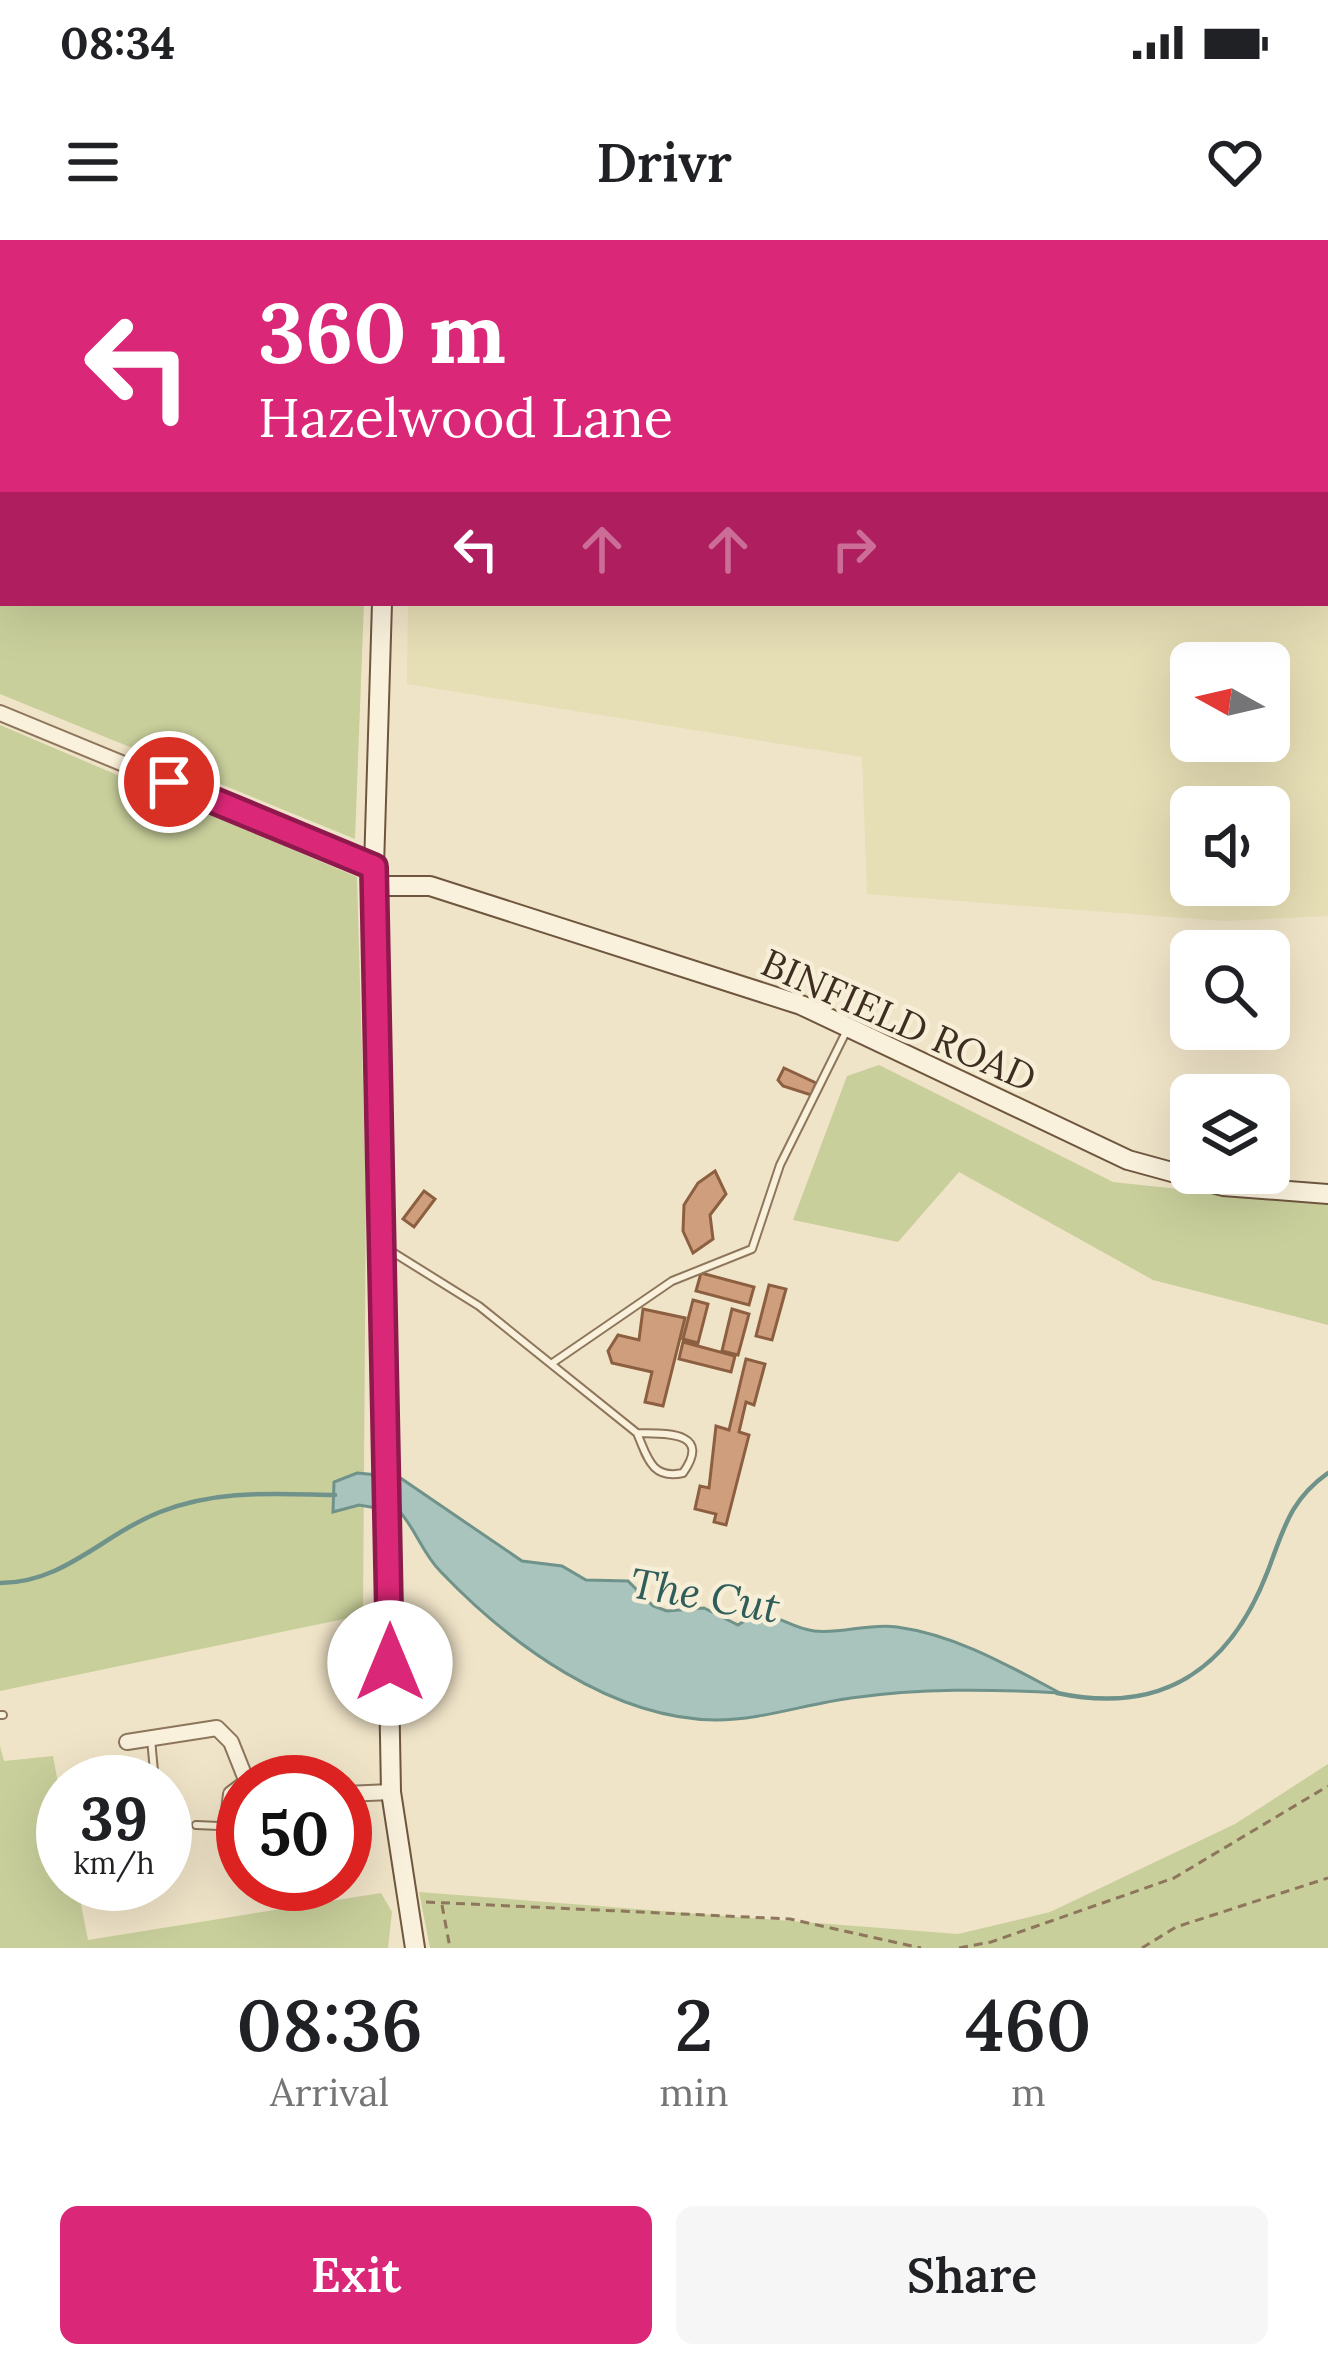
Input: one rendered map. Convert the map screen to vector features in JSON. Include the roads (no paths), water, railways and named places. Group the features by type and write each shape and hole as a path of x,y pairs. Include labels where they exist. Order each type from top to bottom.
{"main road":[{"path":"382,606 374,877 391,1792 415,1948"},
{"name":"BINFIELD ROAD","path":"374,877 430,886 801,1005 1128,1160 1223,1186 1328,1194"}],"street":[{"path":"0,713 374,877"},
{"path":"127,1742 206,1726 217,1728 232,1742 236,1755"},
{"path":"372,1793 391,1792"}],"lane":[{"path":"551,1364 673,1281 752,1249 780,1165 832,1070 848,1026"},
{"path":"382,1246 437,1275 637,1433 648,1463 662,1473 682,1473 689,1464 690,1447 683,1437 663,1430 637,1433"},
{"path":"152,1739 153,1755"},
{"path":"196,1825 216,1826"}],"water":[{"path":"357,1473 399,1477 522,1561 562,1566 586,1580 628,1581 653,1606 667,1611 704,1608 738,1625 768,1616 814,1631 887,1626 919,1631 982,1653 1060,1693 903,1692 716,1720 638,1707 565,1673 498,1625 435,1565 400,1512 359,1505 333,1512 334,1482"}],"waterway":[{"name":"The Cut","path":"1057,1693 1094,1698 1159,1691 1211,1660 1251,1607 1296,1506 1328,1473"},
{"name":"The Cut","path":"0,1583 23,1581 63,1567 139,1522 182,1505 247,1494 335,1495"}]}
